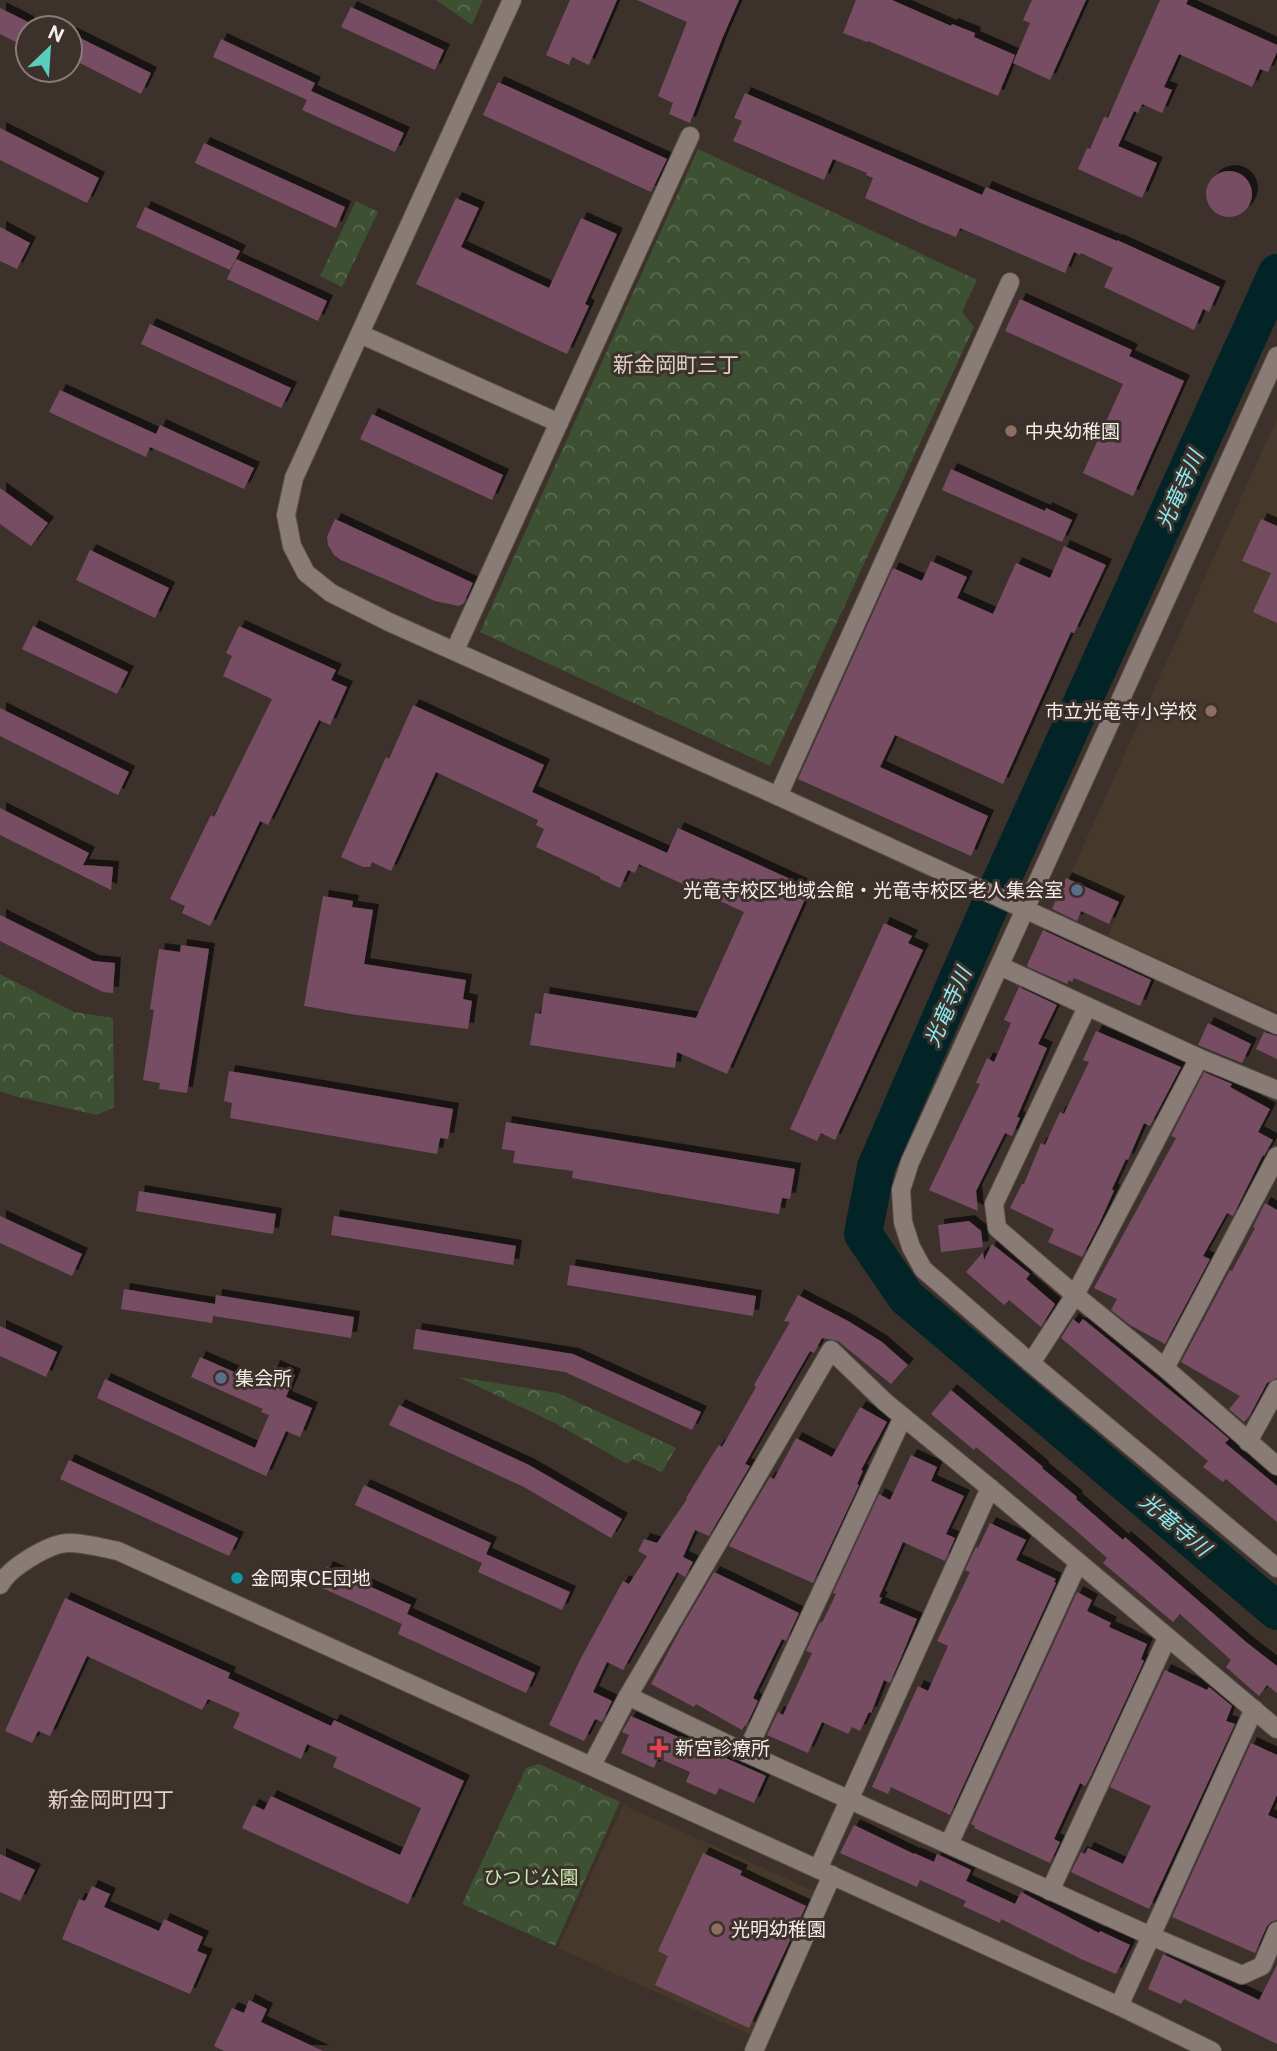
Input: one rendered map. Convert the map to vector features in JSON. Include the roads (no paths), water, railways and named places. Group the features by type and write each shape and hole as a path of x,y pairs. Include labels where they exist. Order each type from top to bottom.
{"street":[{"path":"512,0 294,478 286,515 292,546 306,573 331,593 389,622 778,796 1277,1025"},
{"path":"455,650 690,136"},
{"path":"778,796 1010,282"},
{"path":"360,334 559,423"},
{"path":"1277,356 910,1162 901,1190 903,1222 911,1247 923,1269 1031,1363 1277,1568"},
{"path":"1000,965 1199,1058 1277,1090"},
{"path":"1087,1007 995,1204 997,1228 1074,1295 1165,1368 1277,1466"},
{"path":"1031,1363 1074,1295 1199,1058"},
{"path":"1165,1368 1277,1156"},
{"path":"592,1765 628,1696 831,1350 903,1417 1277,1729"},
{"path":"1248,1442 1277,1389"},
{"path":"746,1753 903,1417"},
{"path":"754,2051 825,1872 849,1798 990,1488"},
{"path":"0,1585 4,1578 31,1556 67,1543 118,1551 530,1740 592,1765 1212,2051"},
{"path":"949,1844 1078,1563"},
{"path":"1050,1891 1167,1638"},
{"path":"628,1696 746,1753 1242,1976 1262,1966 1277,1931"},
{"path":"1119,2007 1254,1710"}],"waterway":[{"name":"光竜寺川","path":"1277,273 984,919 876,1167 863,1234 906,1297 1277,1611"}],"place":[{"name":"中央幼稚園","path":"1011,431"},
{"name":"市立光竜寺小学校","path":"1211,711"},
{"name":"光竜寺校区地域会館・光竜寺校区老人集会室","path":"1077,890"},
{"name":"集会所","path":"221,1378"},
{"name":"金岡東CE団地","path":"237,1578"},
{"name":"新宮診療所","path":"659,1748"},
{"name":"光明幼稚園","path":"717,1929"}],"district":[{"name":"新金岡町三丁","path":"676,365"},
{"name":"新金岡町四丁","path":"111,1800"}],"park label":[{"name":"ひつじ公園","path":"531,1877"}]}
